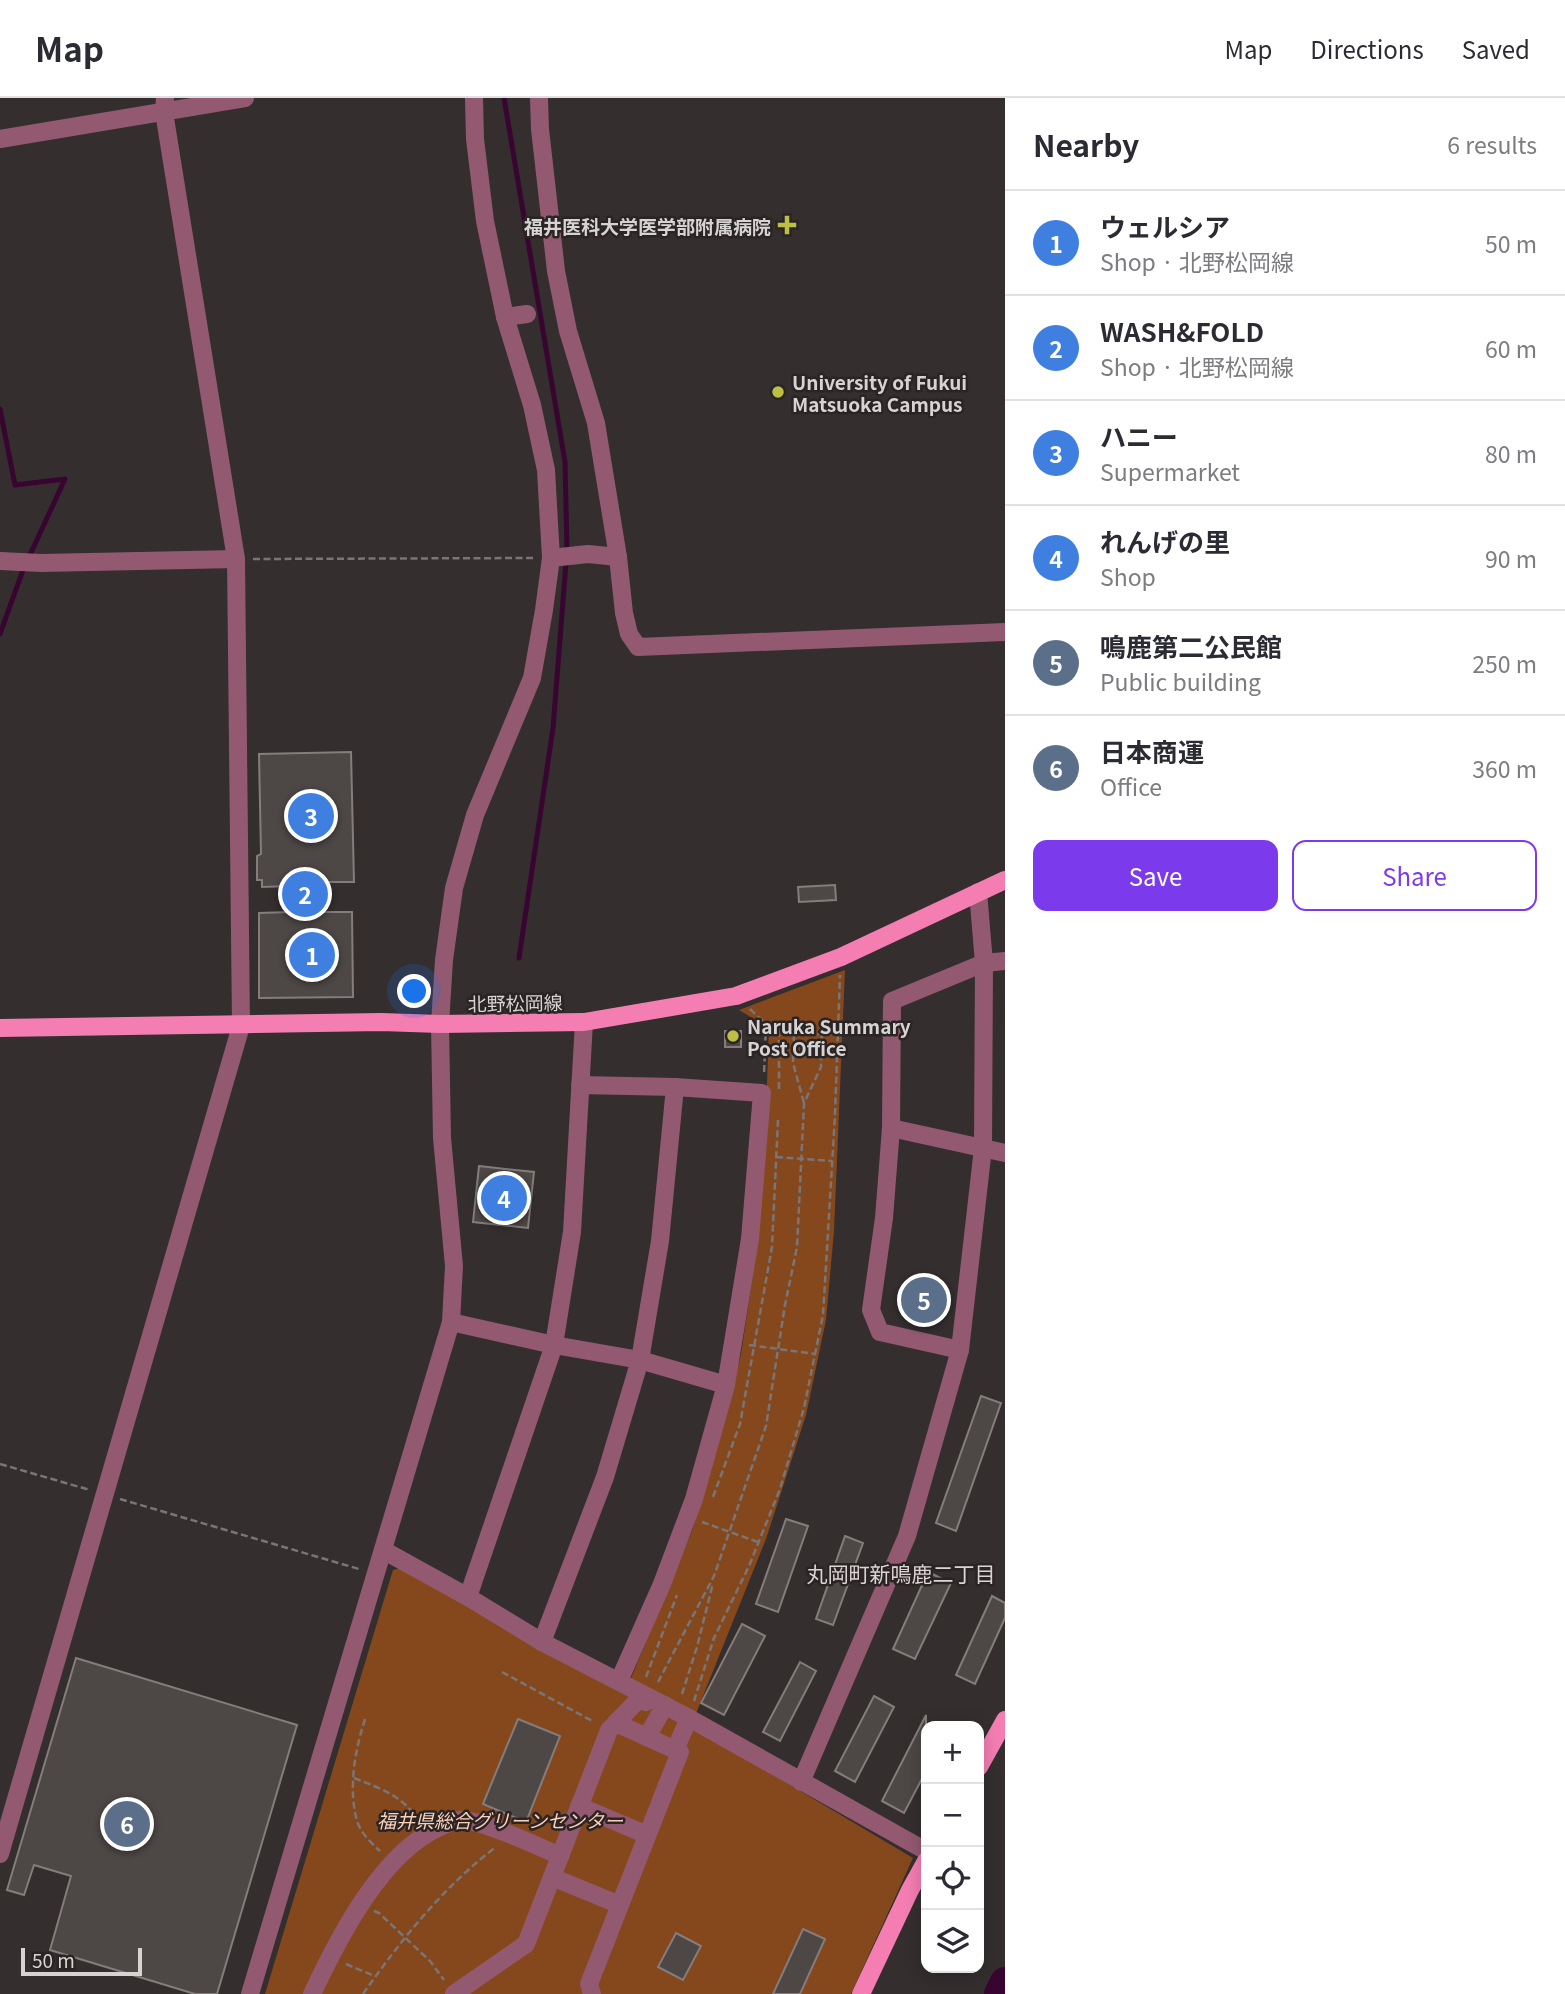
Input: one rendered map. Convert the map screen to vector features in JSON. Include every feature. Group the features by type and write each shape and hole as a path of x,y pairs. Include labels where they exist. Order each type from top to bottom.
{"main road":[{"name":"北野松岡線","path":"0,1028 584,1022 736,996 841,957 1005,880"},
{"path":"984,1758 1005,1720"},
{"path":"860,1994 921,1870"}],"street":[{"path":"0,139 164,105 246,98"},
{"path":"250,1994 451,1322 454,1266 442,1138 440,1024 444,960 454,888 475,815 532,678 551,558 547,470 532,405 505,317 485,221 475,139 474,98"},
{"path":"539,98 556,271 568,331 596,424 618,557 624,613 629,634 638,647 1005,632"},
{"path":"0,1854 241,1026 236,559 164,105"},
{"path":"505,317 527,314"},
{"path":"551,558 588,554 618,557"},
{"path":"0,561 41,563 236,559"},
{"path":"801,1782 907,1535 960,1350 983,1148 984,962 978,892"},
{"path":"960,1350 880,1332 871,1310 884,1218 891,1128 892,1001 984,962 1005,961"},
{"path":"468,1597 554,1345 572,1232 584,1022"},
{"path":"580,1085 675,1087 762,1093 750,1239 726,1385 694,1499 662,1584 620,1681"},
{"path":"542,1642 605,1477 640,1360 660,1241 675,1087"},
{"path":"891,1128 1005,1153"},
{"path":"451,1322 554,1345 640,1360 726,1385"},
{"path":"383,1550 542,1642 670,1708 921,1848"},
{"path":"454,1994 526,1944 579,1806 613,1727 639,1699 670,1708"},
{"path":"647,1737 670,1708"},
{"path":"670,1708 675,1749"},
{"path":"592,1994 589,1984 680,1752 647,1737 613,1727"},
{"path":"579,1806 647,1835"},
{"path":"312,1994 360,1905 399,1855 428,1834 458,1819 485,1825 559,1856"},
{"path":"552,1877 620,1905"}],"path":[{"path":"236,559 551,558"},
{"path":"670,1708 714,1638 749,1566 780,1489 815,1354 822,1315 841,957"},
{"path":"736,996 766,1024 793,1033 838,1032"},
{"path":"762,1093 766,1024"},
{"path":"670,1708 766,1426 797,1247 804,1102 793,1063 793,1033"},
{"path":"804,1102 821,1067 822,1034"},
{"path":"757,1156 832,1161"},
{"path":"733,1343 815,1354"},
{"path":"0,1464 375,1574"},
{"path":"687,1517 758,1542"},
{"path":"670,1708 697,1647 714,1576"},
{"path":"502,1672 613,1727"},
{"path":"365,1719 357,1742 353,1788 358,1822 369,1842 393,1862"},
{"path":"354,1778 392,1793 413,1812 428,1834"},
{"path":"363,1994 438,1899 481,1858 511,1835"},
{"path":"360,1905 379,1913 429,1961 454,1994"},
{"path":"331,1956 372,1975"}],"green space":[{"name":"福井県総合グリーンセンター","path":"845,970 834,1231 826,1320 806,1415 766,1539 691,1726 913,1858 851,1994 265,1994 393,1570 401,1568 627,1688 692,1531 741,1354 756,1255 764,1168 769,1028 739,1010"}],"building":[{"path":"351,752 354,882 321,882 322,912 352,912 353,997 259,998 259,913 291,912 290,886 262,887 262,880 257,880 257,856 261,854 259,754"},
{"path":"835,885 836,900 799,902 798,887"},
{"path":"725,1031 741,1031 741,1047 725,1047"},
{"path":"479,1166 534,1172 528,1228 473,1222"},
{"path":"981,1396 1001,1403 956,1531 936,1523"},
{"path":"786,1519 808,1526 778,1612 756,1604"},
{"path":"845,1536 863,1543 833,1625 816,1619"},
{"path":"928,1572 951,1583 915,1659 893,1649"},
{"path":"992,1596 1005,1603 1005,1618 975,1684 956,1675"},
{"path":"742,1624 765,1636 724,1715 701,1703"},
{"path":"76,1658 297,1725 217,1994 195,1994 50,1950 71,1876 34,1865 24,1895 7,1890"},
{"path":"800,1662 816,1671 780,1741 763,1732"},
{"path":"874,1696 894,1707 855,1782 835,1771"},
{"path":"518,1719 560,1736 526,1822 483,1804"},
{"path":"921,1725 921,1781 904,1813 882,1801"},
{"path":"803,1929 825,1939 800,1994 773,1994"},
{"path":"676,1933 701,1946 683,1980 658,1967"}],"waterway":[{"path":"504,98 565,462 567,550 553,728 519,958"},
{"path":"0,409 15,485 65,479 23,570 0,634"},
{"path":"999,1994 1005,1982"}],"place":[{"name":"福井医科大学医学部附属病院","path":"787,225"},
{"name":"University of Fukui Matsuoka Campus","path":"778,392"},
{"name":"ハニー","path":"311,816"},
{"name":"WASH&FOLD","path":"305,894"},
{"name":"ウェルシア","path":"312,955"},
{"name":"Naruka Summary Post Office","path":"733,1036"},
{"name":"れんげの里","path":"504,1198"},
{"name":"鳴鹿第二公民館","path":"924,1300"},
{"name":"日本商運","path":"127,1824"}],"district":[{"name":"丸岡町新鳴鹿二丁目","path":"901,1573"}]}
